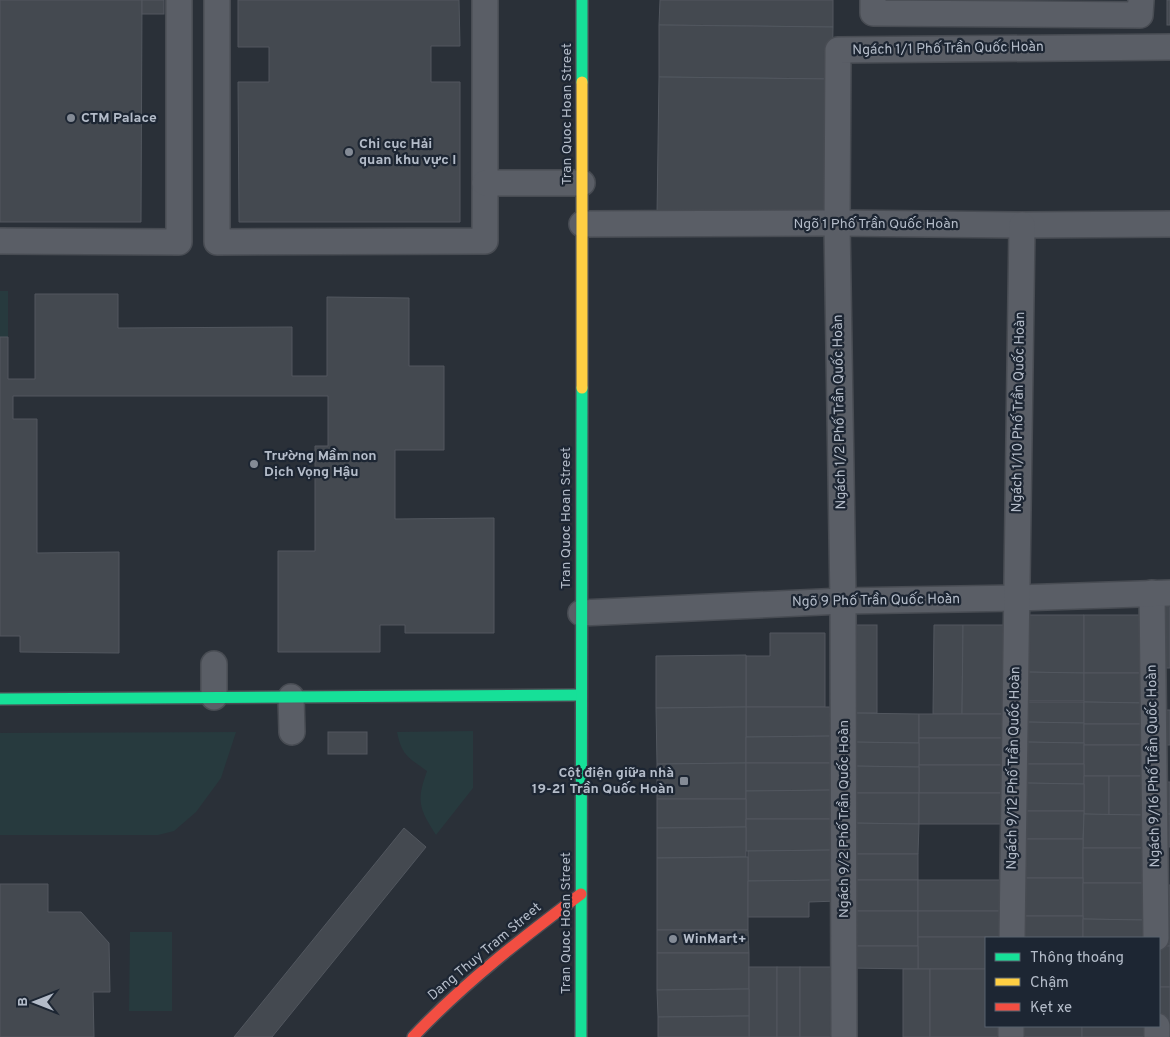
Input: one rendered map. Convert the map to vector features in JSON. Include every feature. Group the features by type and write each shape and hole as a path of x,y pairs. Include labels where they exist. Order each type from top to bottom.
{"street":[{"name":"Tran Quoc Hoan Street","path":"581,1037 582,0"},
{"path":"0,699 581,695"},
{"name":"Dang Thuy Tram Street","path":"413,1037 433,1014 512,946 581,894"}],"lane":[{"path":"0,241 179,242 179,0"},
{"path":"217,0 217,242 484,241 484,0"},
{"path":"873,0 873,13 1140,15 1141,0"},
{"name":"Ngách 1/1 Phố Trần Quốc Hoàn","path":"837,223 838,50 1170,47"},
{"path":"484,183 582,183"},
{"name":"Ngách 1/2 Phố Trần Quốc Hoàn","path":"837,223 842,601"},
{"name":"Ngõ 1 Phố Trần Quốc Hoàn","path":"582,224 1170,224"},
{"name":"Ngách 1/10 Phố Trần Quốc Hoàn","path":"1017,598 1022,225"},
{"name":"Ngõ 9 Phố Trần Quốc Hoàn","path":"581,613 842,601 1161,593"},
{"name":"Ngách 9/16 Phố Trần Quốc Hoàn","path":"1156,937 1161,593"},
{"name":"Ngách 9/12 Phố Trần Quốc Hoàn","path":"1012,937 1017,598"},
{"name":"Ngách 9/2 Phố Trần Quốc Hoàn","path":"842,601 844,1037"},
{"path":"214,664 214,697"},
{"path":"291,697 292,732"}],"green space":[{"path":"0,291 8,291 8,337 0,337"},
{"path":"473,731 473,788 436,835 426,818 421,804 421,790 427,771 407,755 401,746 397,732"},
{"path":"236,732 221,778 196,812 174,831 158,835 0,835 0,733"},
{"path":"130,932 172,932 172,1011 129,1011"}],"building":[{"name":"CTM Palace","path":"0,0 142,0 141,222 0,222"},
{"path":"142,0 164,0 164,14 142,14"},
{"name":"Chi cục Hải quan khu vực I","path":"238,0 459,0 460,46 431,46 431,82 460,82 460,222 239,222 238,82 269,82 269,47 238,47"},
{"path":"660,0 833,0 833,27 659,25"},
{"path":"1167,0 1170,0 1170,25 1167,25"},
{"path":"659,25 833,27 832,79 659,77"},
{"path":"659,77 832,79 831,217 657,215"},
{"path":"35,294 118,294 118,328 292,327 292,376 327,376 327,297 409,298 409,366 444,366 444,450 395,450 395,519 494,518 494,633 405,633 405,625 380,625 380,652 278,652 278,551 315,551 315,446 328,446 328,396 13,396 13,419 37,419 37,553 119,552 119,653 20,652 20,636 0,636 0,337 8,337 8,379 35,379"},
{"path":"1161,606 1170,606 1170,668 1161,668"},
{"path":"1024,615 1084,615 1084,673 1024,672"},
{"path":"1084,615 1146,615 1146,673 1084,673"},
{"path":"849,625 877,625 877,713 849,713"},
{"path":"934,625 963,625 962,714 933,714"},
{"path":"963,625 1004,625 1004,714 962,714"},
{"path":"770,633 825,633 825,707 746,707 746,656 770,656"},
{"path":"746,655 746,707 656,708 656,656"},
{"path":"1024,672 1084,673 1084,701 1023,701"},
{"path":"1084,673 1146,673 1145,703 1084,702"},
{"path":"1023,702 1084,702 1084,723 1023,722"},
{"path":"1084,702 1145,703 1145,724 1084,724"},
{"path":"746,707 836,707 836,736 746,737"},
{"path":"746,707 746,763 657,764 656,708"},
{"path":"1161,710 1170,710 1170,745 1161,745"},
{"path":"849,713 919,714 919,743 849,742"},
{"path":"919,714 1004,714 1003,738 919,738"},
{"path":"1023,722 1084,723 1084,743 1023,742"},
{"path":"1084,724 1145,724 1145,745 1084,745"},
{"path":"328,732 367,732 367,754 328,754"},
{"path":"836,736 837,763 746,763 746,737"},
{"path":"919,738 1003,738 1003,765 919,765"},
{"path":"849,742 919,743 919,767 849,766"},
{"path":"1023,742 1084,743 1084,764 1023,764"},
{"path":"1084,745 1145,745 1145,776 1084,776"},
{"path":"746,763 746,799 657,799 657,764"},
{"path":"746,763 837,763 837,790 746,791"},
{"path":"1023,764 1084,764 1084,784 1023,783"},
{"path":"919,765 1003,765 1003,793 919,793"},
{"path":"849,766 919,767 919,793 849,793"},
{"path":"1084,776 1109,776 1109,815 1084,814"},
{"path":"1109,776 1145,776 1145,815 1109,815"},
{"path":"1161,782 1170,782 1170,814 1161,814"},
{"path":"1023,783 1084,784 1084,811 1023,811"},
{"path":"837,790 837,819 746,819 746,791"},
{"path":"849,793 919,793 919,824 848,823"},
{"path":"919,793 1003,793 1003,824 919,824"},
{"path":"657,799 746,799 746,827 657,828"},
{"path":"1023,811 1084,811 1083,839 1023,839"},
{"path":"1084,814 1145,815 1145,848 1083,848"},
{"path":"1161,814 1170,814 1170,847 1161,847"},
{"path":"746,819 837,819 837,850 746,851"},
{"path":"848,823 919,824 918,854 848,854"},
{"path":"746,827 746,857 657,858 657,828"},
{"path":"404,828 426,847 272,1037 234,1037"},
{"path":"1023,839 1083,839 1083,878 1022,878"},
{"path":"1083,848 1145,848 1145,883 1083,883"},
{"path":"837,850 838,880 748,881 748,851"},
{"path":"848,854 918,854 918,880 848,880"},
{"path":"748,857 748,930 657,930 657,858"},
{"path":"1022,878 1083,878 1083,916 1022,916"},
{"path":"838,880 838,901 809,902 809,917 748,917 748,881"},
{"path":"848,880 918,880 918,911 848,911"},
{"path":"918,880 1002,880 1002,911 918,911"},
{"path":"1083,883 1145,883 1145,920 1083,919"},
{"path":"0,884 48,884 48,912 81,912 109,943 110,992 93,992 94,1037 0,1037"},
{"path":"1161,885 1170,885 1170,916 1160,916"},
{"path":"848,911 918,911 918,946 847,946"},
{"path":"918,911 1002,911 1002,937 918,937"},
{"path":"1022,916 1083,916 1083,937 1022,937"},
{"path":"1160,916 1170,916 1170,946 1160,946"},
{"path":"1083,919 1145,920 1145,937 1083,937"},
{"path":"657,930 748,930 749,953 657,953"},
{"path":"918,937 985,937 985,969 918,969"},
{"path":"847,946 918,946 918,969 847,968"},
{"path":"1160,946 1170,946 1170,987 1160,987"},
{"path":"657,953 749,953 749,989 657,990"},
{"path":"749,967 777,967 777,1037 749,1037"},
{"path":"777,967 800,967 800,1037 777,1037"},
{"path":"800,967 838,967 838,1037 800,1037"},
{"path":"903,969 930,969 930,1037 903,1037"},
{"path":"930,969 985,969 985,1027 1002,1027 1002,1037 930,1037"},
{"path":"1160,987 1170,987 1170,1021 1160,1021"},
{"path":"749,989 749,1016 658,1017 657,990"},
{"path":"749,1016 749,1037 658,1037 658,1017"},
{"path":"1022,1027 1082,1027 1082,1037 1022,1037"},
{"path":"1082,1027 1144,1027 1144,1037 1082,1037"}],"traffic: fast":[{"path":"582,0 582,82"},
{"path":"581,1037 582,388"},
{"path":"0,699 581,695"}],"traffic: slow":[{"path":"582,82 582,388"}],"traffic: jam":[{"path":"413,1037 452,998 494,962 581,894"}],"place":[{"name":"CTM Palace","path":"71,118"},
{"name":"Chi cục Hải quan khu vực I","path":"349,152"},
{"name":"Trường Mầm non Dịch Vọng Hậu","path":"254,464"},
{"name":"Cột điện giữa nhà 19-21 Trần Quốc Hoàn","path":"684,781"},
{"name":"WinMart+","path":"673,939"}]}
